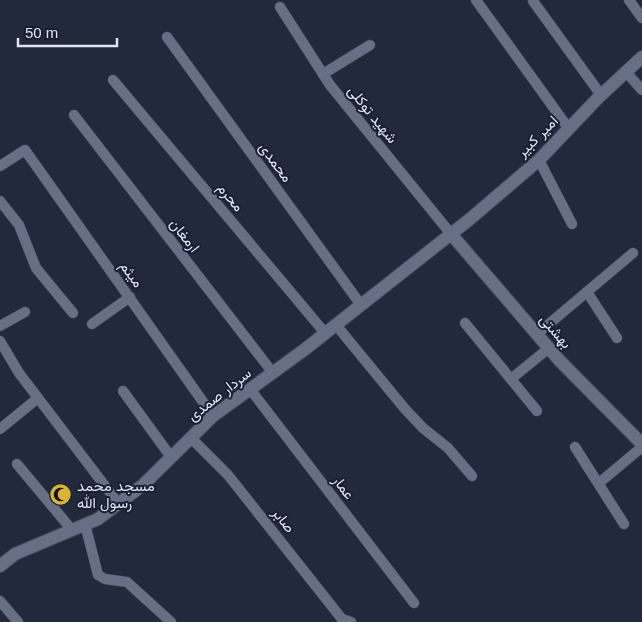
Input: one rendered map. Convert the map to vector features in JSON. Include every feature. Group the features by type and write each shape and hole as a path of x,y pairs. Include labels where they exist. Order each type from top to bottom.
{"street":[{"path":"476,0 568,129"},
{"path":"629,0 642,18"},
{"path":"533,1 601,95"},
{"name":"شهید توکلی","path":"280,7 330,85 451,234"},
{"name":"محمدی","path":"167,37 361,305"},
{"path":"323,74 370,45"},
{"name":"امیر کبیر","path":"451,234 539,160 601,95 642,57"},
{"path":"626,72 642,90"},
{"name":"محرم","path":"113,80 326,333"},
{"name":"ارمغان","path":"74,115 272,373"},
{"name":"میثم","path":"0,166 24,150 213,416"},
{"path":"539,160 572,224"},
{"path":"0,201 19,225 36,268 74,313"},
{"name":"سردار صمدی","path":"0,566 15,554 98,518 142,485 213,416 326,333 451,234"},
{"name":"بهشتی","path":"451,234 549,348 642,446"},
{"path":"537,334 632,253"},
{"path":"587,292 617,338"},
{"path":"92,324 130,297"},
{"path":"0,326 25,312"},
{"path":"465,323 537,411"},
{"path":"336,325 405,409 423,428 448,448 472,476"},
{"path":"0,341 19,373 118,503"},
{"path":"511,379 549,348"},
{"name":"عمار","path":"250,389 414,603"},
{"path":"123,391 172,457"},
{"path":"0,429 38,398"},
{"name":"صابر","path":"191,438 228,475 342,619 351,622"},
{"path":"599,483 642,446"},
{"path":"576,447 624,524"},
{"path":"17,464 72,530"},
{"path":"85,524 98,575 106,579 127,582 172,622"},
{"path":"0,601 18,622"}],"place":[{"name":"مسجد محمد رسول الله","path":"61,494"}]}
